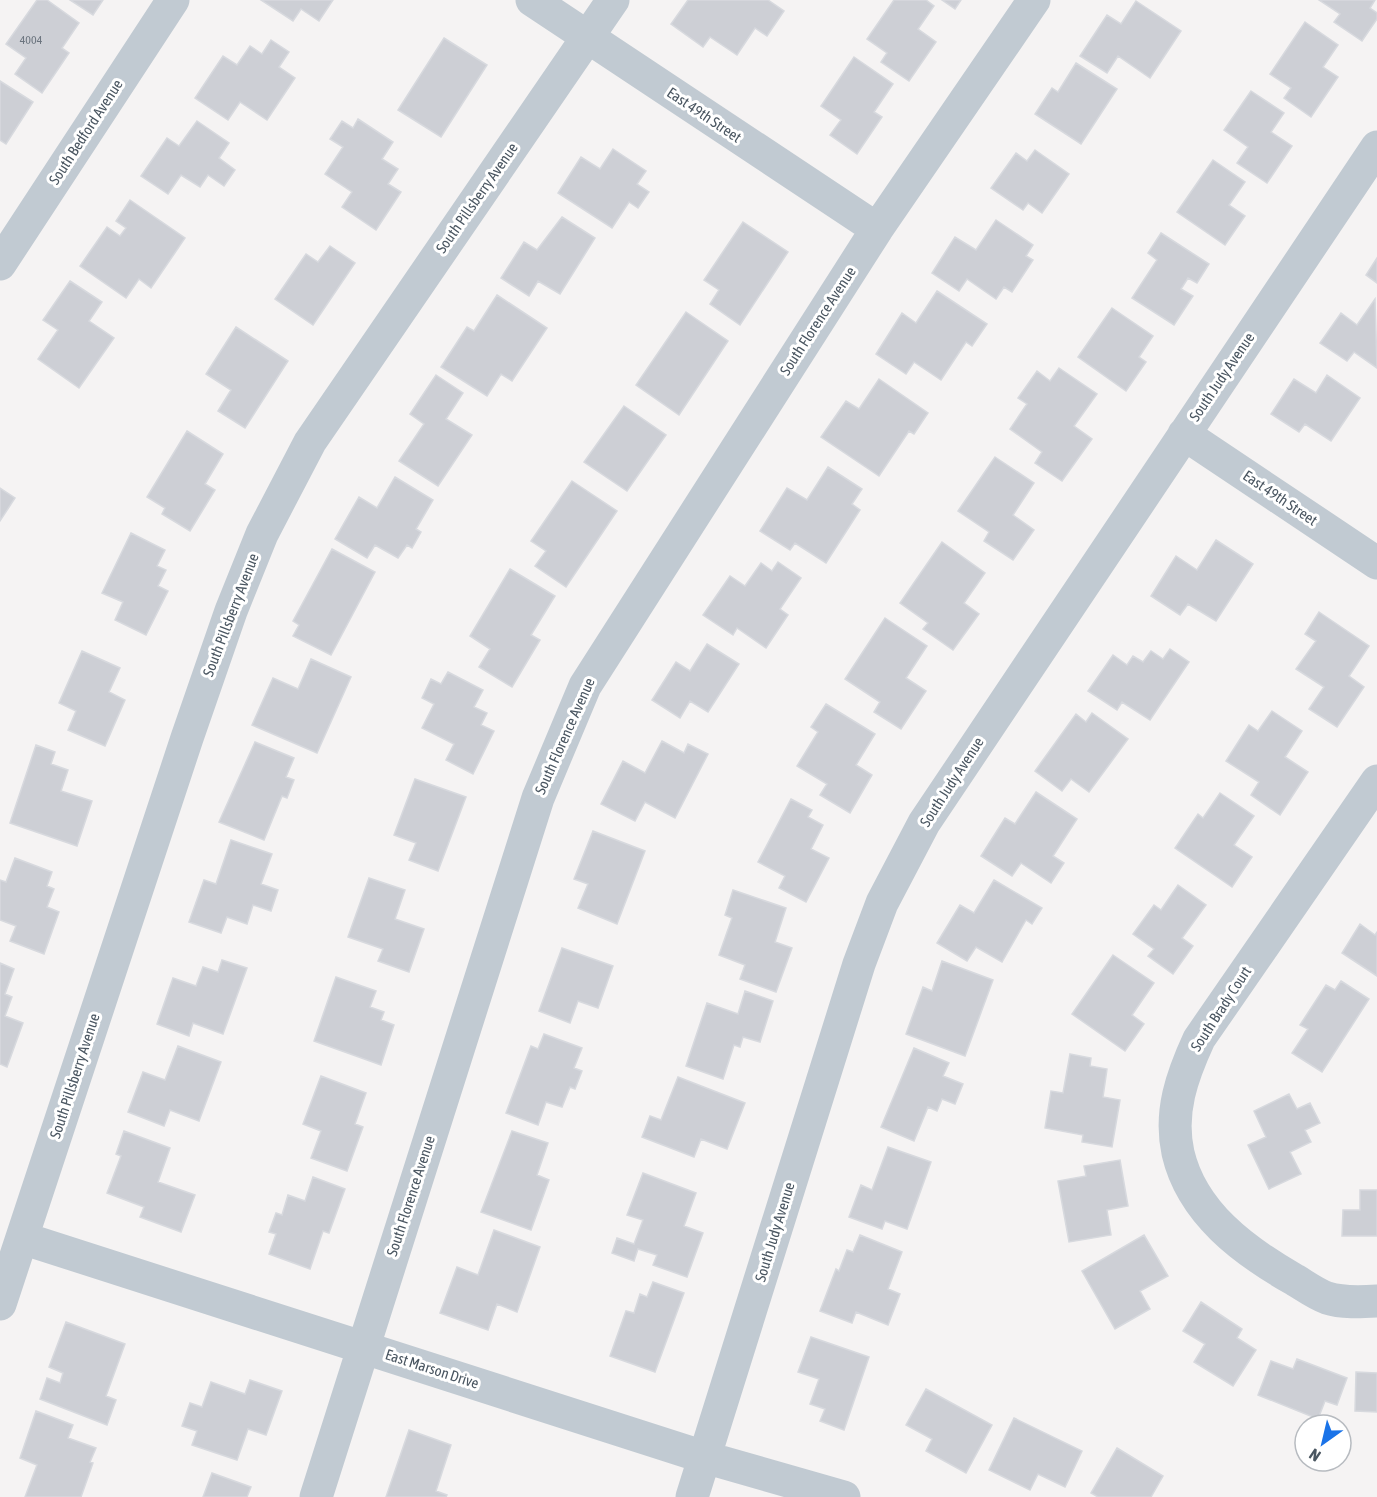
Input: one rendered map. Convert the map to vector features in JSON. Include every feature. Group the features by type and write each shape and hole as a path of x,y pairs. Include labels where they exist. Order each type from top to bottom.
{"street":[{"name":"South Bedford Avenue","path":"0,264 172,0"},
{"name":"East 49th Street","path":"532,0 877,230"},
{"name":"South Pillsberry Avenue","path":"0,1304 190,727 231,610 262,534 310,442 614,0"},
{"name":"South Florence Avenue","path":"316,1497 538,798 585,686 877,230 1034,0"},
{"name":"South Judy Avenue","path":"692,1497 859,964 882,903 924,824 1377,147"},
{"name":"East 49th Street","path":"1184,434 1377,562"},
{"name":"South Brady Court","path":"1377,781 1199,1039 1181,1079 1175,1110 1178,1152 1190,1188 1216,1223 1265,1263 1327,1298 1377,1301"},
{"name":"East Marson Drive","path":"22,1238 704,1457 844,1497"}],"building":[{"path":"37,0 47,0 79,23 62,48 69,53 42,93 15,74 26,58 6,44"},
{"path":"70,0 103,0 93,15"},
{"path":"261,0 333,0 319,21 301,9 293,21"},
{"path":"688,0 768,0 784,11 767,36 755,28 737,55 710,37 703,47 671,24"},
{"path":"894,0 926,0 934,6 918,29 936,42 909,81 881,62 887,53 867,39"},
{"path":"942,0 961,0 955,9"},
{"path":"1319,0 1375,0 1370,8 1377,13 1377,19 1362,41 1334,22 1340,14"},
{"path":"1136,1 1181,31 1150,78 1118,56 1107,73 1080,56 1107,15 1121,24"},
{"path":"1305,22 1338,45 1323,67 1338,77 1311,117 1284,98 1291,88 1270,74"},
{"path":"444,38 487,65 441,137 398,110"},
{"path":"271,40 289,52 279,67 295,78 267,120 240,102 228,120 195,98 223,56 237,65 250,46 262,54"},
{"path":"854,57 893,84 874,112 882,117 857,154 830,135 841,120 821,106"},
{"path":"1076,63 1117,89 1081,144 1035,114 1052,88 1058,92"},
{"path":"0,81 33,102 6,144 0,140"},
{"path":"1251,91 1284,113 1271,132 1292,146 1267,183 1237,163 1248,147 1224,130"},
{"path":"358,119 393,142 382,159 398,169 388,184 401,192 376,230 342,207 352,192 325,174 343,147 330,139 342,121 353,128"},
{"path":"197,121 229,143 219,158 235,170 224,186 208,175 200,187 181,175 168,194 141,176 167,138 179,146"},
{"path":"613,149 646,171 637,184 649,192 638,208 629,202 612,228 558,193 581,157 600,169"},
{"path":"1035,150 1069,174 1042,213 1028,203 1023,210 991,188 1016,153 1027,161"},
{"path":"1213,160 1245,182 1229,205 1245,216 1225,245 1177,212"},
{"path":"130,200 185,238 151,288 139,279 126,298 80,266 107,227 120,236 126,228 116,221"},
{"path":"562,217 595,238 560,294 538,281 529,296 501,278 524,242 537,250"},
{"path":"996,220 1033,245 1026,256 1033,260 1012,292 1004,287 996,299 967,279 959,291 932,273 955,237 976,250"},
{"path":"743,222 788,252 740,325 710,304 719,290 704,280"},
{"path":"1161,233 1209,264 1197,283 1188,278 1181,289 1193,296 1174,325 1132,298 1157,260 1148,253"},
{"path":"330,246 355,263 313,325 275,299 306,254 318,262"},
{"path":"1377,258 1377,283 1366,275"},
{"path":"70,281 102,302 89,321 114,338 79,388 38,359 58,330 43,320"},
{"path":"937,291 987,324 972,346 966,342 941,380 914,362 906,374 876,354 902,313 916,323"},
{"path":"497,295 547,328 512,381 501,374 487,396 441,367 467,327 474,331"},
{"path":"1375,299 1377,368 1354,352 1347,361 1320,343 1341,313 1357,325"},
{"path":"1112,308 1153,336 1139,357 1146,362 1126,391 1078,357"},
{"path":"686,312 728,341 679,415 636,385"},
{"path":"236,327 288,361 245,428 218,411 231,390 206,374"},
{"path":"1059,368 1097,394 1074,426 1092,439 1062,481 1035,463 1042,452 1010,429 1027,404 1018,398 1037,371 1050,381"},
{"path":"436,375 463,393 446,419 472,435 438,486 399,461 424,424 410,414"},
{"path":"1327,375 1360,398 1331,441 1305,424 1299,432 1271,414 1294,379 1316,393"},
{"path":"879,379 928,413 914,434 909,431 879,476 821,437 846,401 859,409"},
{"path":"624,406 666,435 627,491 584,462"},
{"path":"187,431 223,454 205,484 215,490 190,531 162,514 165,508 147,497"},
{"path":"995,457 1034,483 1013,515 1034,530 1013,560 984,541 989,532 958,511"},
{"path":"828,467 862,489 852,504 860,510 826,563 795,543 790,550 760,531 787,488 807,500"},
{"path":"395,477 433,500 416,529 421,532 412,548 407,545 398,558 375,545 367,558 335,539 359,497 377,508"},
{"path":"572,481 617,511 566,587 535,566 546,551 531,541"},
{"path":"0,488 15,498 0,521"},
{"path":"131,533 165,550 157,566 166,570 158,586 168,591 146,635 115,620 123,602 102,593"},
{"path":"1216,540 1253,564 1216,621 1188,604 1180,615 1151,596 1176,556 1197,570"},
{"path":"942,542 985,573 964,603 979,614 953,650 923,629 928,623 900,603"},
{"path":"332,549 375,572 331,655 293,636 299,625 293,621"},
{"path":"778,562 801,578 780,609 788,615 766,648 737,628 733,635 703,615 730,576 745,586 761,563 772,571"},
{"path":"510,569 555,596 531,635 540,640 512,687 479,667 490,649 470,636"},
{"path":"1319,612 1369,646 1349,676 1364,687 1337,727 1309,709 1324,687 1296,669 1316,641 1305,634"},
{"path":"885,618 927,646 906,678 926,691 901,729 874,712 880,702 845,679"},
{"path":"707,644 739,664 708,712 690,701 680,718 652,700 676,662 690,671"},
{"path":"1170,649 1189,662 1150,720 1122,702 1117,710 1088,691 1113,655 1127,665 1133,656 1143,662 1151,651 1163,659"},
{"path":"82,651 120,668 109,692 125,700 105,746 68,730 76,711 59,703"},
{"path":"311,659 351,677 317,753 252,725 273,678 298,689"},
{"path":"448,672 483,690 474,707 487,713 481,725 494,731 473,774 446,760 454,744 422,728 434,704 422,698 431,679 441,684"},
{"path":"826,704 875,734 856,765 872,775 850,813 820,795 827,784 797,766 818,732 811,727"},
{"path":"1272,711 1302,731 1285,757 1308,772 1280,815 1251,795 1259,782 1226,761 1249,725 1258,731"},
{"path":"1092,713 1128,739 1089,792 1071,779 1062,791 1035,771 1076,714 1086,722"},
{"path":"662,741 684,753 688,744 708,754 675,818 645,802 635,821 601,804 623,761 645,773"},
{"path":"255,742 294,758 286,777 294,780 287,798 282,796 264,840 219,822"},
{"path":"36,745 55,752 51,764 68,770 61,791 92,801 77,846 10,823"},
{"path":"415,779 466,797 438,871 409,860 416,843 394,835"},
{"path":"1036,792 1077,819 1053,856 1064,863 1051,883 1021,863 1012,876 981,856 1005,818 1015,824"},
{"path":"1220,793 1254,816 1234,845 1252,857 1232,887 1175,848 1198,814 1203,818"},
{"path":"791,799 812,810 808,817 823,825 811,849 829,858 806,902 779,888 785,876 758,862"},
{"path":"593,831 645,851 617,924 578,908 588,884 574,879"},
{"path":"231,840 272,854 261,884 278,890 271,911 253,905 247,924 227,917 221,933 189,922 204,880 216,884"},
{"path":"15,858 52,872 47,886 54,889 47,907 59,912 44,954 10,941 16,926 0,920 0,880 6,882"},
{"path":"369,878 405,890 395,919 424,929 409,972 378,961 383,949 348,937"},
{"path":"994,880 1042,908 1032,924 1026,920 1002,962 976,947 967,961 937,943 960,905 974,913"},
{"path":"1178,885 1206,905 1182,938 1193,946 1173,974 1148,956 1154,949 1133,934 1154,905 1161,910"},
{"path":"733,890 786,908 775,942 792,948 776,992 740,979 745,965 719,955 732,918 725,915"},
{"path":"1360,924 1375,935 1377,932 1377,976 1342,953"},
{"path":"562,948 613,966 598,1008 578,1001 570,1023 539,1011"},
{"path":"1113,955 1154,983 1132,1015 1144,1024 1125,1051 1072,1014"},
{"path":"222,960 247,968 223,1034 193,1023 189,1036 157,1024 173,978 196,986 203,967 218,972"},
{"path":"942,961 993,980 965,1056 906,1034 923,987 932,991"},
{"path":"0,963 14,969 5,994 12,997 5,1016 23,1023 7,1067 0,1064"},
{"path":"336,977 376,991 370,1007 384,1012 381,1020 394,1025 381,1065 314,1041"},
{"path":"1341,981 1369,999 1322,1072 1292,1053 1308,1029 1300,1025 1326,985 1335,990"},
{"path":"745,991 773,1001 760,1042 743,1037 740,1047 734,1045 723,1079 686,1066 707,1003 738,1014"},
{"path":"544,1034 582,1048 574,1068 582,1071 575,1089 570,1087 562,1107 546,1102 538,1125 506,1113 531,1046 538,1049"},
{"path":"178,1046 221,1062 199,1121 170,1110 164,1126 128,1112 143,1072 165,1080"},
{"path":"914,1048 949,1063 943,1076 963,1084 955,1104 942,1099 937,1111 928,1107 914,1141 881,1127"},
{"path":"1070,1054 1091,1058 1090,1066 1107,1069 1103,1097 1120,1100 1112,1147 1082,1142 1083,1135 1045,1128 1051,1091 1063,1093"},
{"path":"321,1076 366,1093 355,1124 363,1127 347,1171 311,1158 321,1131 303,1124"},
{"path":"678,1077 745,1103 727,1149 701,1139 694,1157 642,1137 650,1116 661,1120"},
{"path":"1289,1094 1297,1109 1310,1103 1320,1123 1305,1130 1311,1142 1290,1152 1301,1174 1269,1189 1248,1145 1266,1137 1254,1111"},
{"path":"124,1131 170,1148 158,1182 195,1195 181,1232 140,1217 144,1207 107,1193 121,1156 116,1154"},
{"path":"512,1131 548,1143 537,1175 549,1180 531,1230 481,1212"},
{"path":"888,1147 931,1162 907,1229 885,1221 882,1229 849,1217 861,1185 872,1190"},
{"path":"1120,1160 1128,1206 1107,1210 1111,1235 1069,1242 1058,1181 1086,1176 1084,1166"},
{"path":"643,1173 696,1193 684,1226 703,1233 687,1277 653,1265 657,1255 638,1249 634,1261 612,1253 617,1238 634,1244 643,1220 627,1215"},
{"path":"313,1177 345,1189 329,1233 323,1231 310,1269 269,1254 276,1234 269,1232 276,1213 282,1215 288,1195 305,1201"},
{"path":"1360,1190 1377,1190 1377,1236 1342,1236 1343,1210 1360,1210"},
{"path":"494,1230 540,1247 517,1312 497,1304 488,1330 440,1313 457,1267 478,1275"},
{"path":"860,1235 902,1252 888,1289 900,1294 888,1325 856,1312 852,1323 820,1311 836,1269 839,1271 847,1250 853,1252"},
{"path":"1144,1235 1168,1276 1140,1291 1150,1309 1115,1329 1082,1271"},
{"path":"653,1282 684,1293 655,1372 610,1356 626,1311 634,1313 640,1294 647,1297"},
{"path":"1201,1302 1242,1329 1237,1338 1256,1350 1233,1386 1194,1362 1205,1344 1183,1331"},
{"path":"66,1322 125,1344 106,1396 116,1400 107,1425 40,1399 47,1378 60,1383 63,1373 49,1367"},
{"path":"811,1337 869,1357 844,1430 820,1421 825,1409 810,1404 819,1379 798,1372"},
{"path":"1297,1359 1347,1378 1337,1405 1325,1401 1320,1413 1303,1413 1258,1395 1271,1361 1293,1369"},
{"path":"1356,1372 1377,1373 1377,1412 1355,1411"},
{"path":"250,1380 282,1391 266,1435 248,1429 237,1460 192,1445 197,1431 182,1426 190,1403 202,1407 211,1382 245,1394"},
{"path":"926,1389 992,1425 966,1473 926,1451 932,1439 906,1425"},
{"path":"36,1411 73,1425 68,1438 96,1448 81,1497 25,1497 37,1465 20,1458"},
{"path":"1014,1418 1082,1451 1065,1487 1038,1474 1030,1490 989,1470"},
{"path":"409,1430 451,1445 436,1491 447,1495 446,1497 386,1497"},
{"path":"1117,1448 1163,1476 1151,1497 1098,1497 1091,1493"},
{"path":"212,1473 251,1487 247,1497 203,1497"}]}
